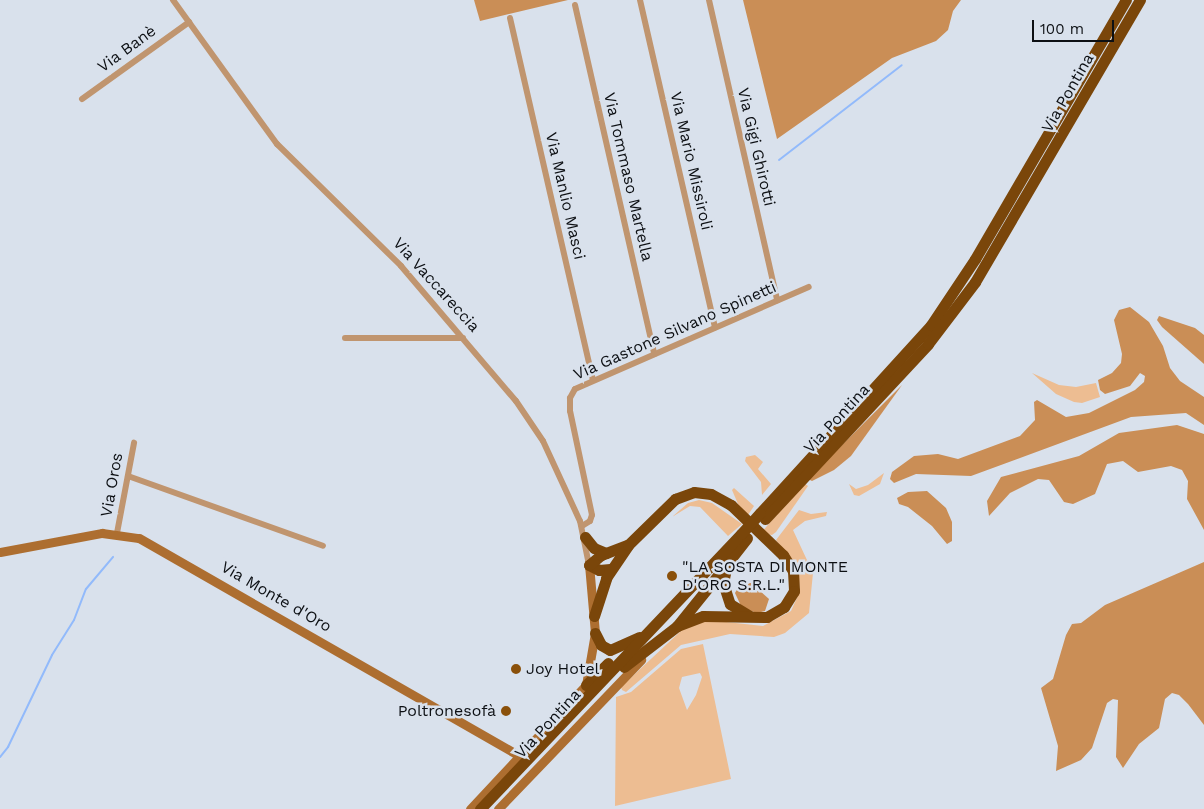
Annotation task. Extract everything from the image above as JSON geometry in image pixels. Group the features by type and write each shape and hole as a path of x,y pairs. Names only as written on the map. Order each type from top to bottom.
{"highway":[{"name":"Via Pontina","path":"763,516 931,325 975,260 1126,0"},
{"name":"Via Pontina","path":"490,809 744,536 928,344 975,282 1140,0"},
{"path":"594,616 610,569 628,544 675,499 694,492 720,498 783,555 794,574 794,591 786,605 772,615 756,618 703,616 677,626"},
{"name":"Via Pontina","path":"480,809 647,633 744,536"},
{"path":"624,667 658,644 677,626 727,564 744,536"},
{"path":"585,538 594,548 606,553"},
{"path":"610,569 599,570 589,565 606,553 628,544"},
{"path":"727,564 723,584 728,601 736,610 756,618"},
{"path":"595,633 602,646 611,650 647,633"},
{"path":"586,685 647,633"}],"street":[{"name":"Via Vaccareccia","path":"174,0 282,150 389,254 463,338 532,423 582,526 585,538 595,633 586,685"},
{"name":"Via Mario Missiroli","path":"640,0 715,328"},
{"name":"Via Gigi Ghirotti","path":"709,0 777,300"},
{"name":"Via Tommaso Martella","path":"575,5 654,354"},
{"name":"Via Manlio Masci","path":"510,18 593,380"},
{"name":"Via Banè","path":"82,99 189,22"},
{"name":"Via Gastone Silvano Spinetti","path":"582,526 590,521 592,515 569,402 575,389 809,287"},
{"path":"346,338 463,338"},
{"name":"Via Oros","path":"117,533 134,443"},
{"path":"128,476 323,546"},
{"name":"Via Monte d'Oro","path":"0,552 82,536 117,533 156,545 520,756"},
{"name":"Via Pontina","path":"498,809 658,644"},
{"name":"Via Pontina","path":"470,809 586,685"}],"shaded area":[{"path":"474,0 568,0 480,21"},
{"path":"743,0 961,0 953,11 948,30 936,41 892,58 777,139"},
{"path":"1130,307 1149,322 1163,346 1170,368 1180,381 1204,397 1204,425 1186,413 1131,417 971,476 916,474 894,483 890,479 892,472 914,456 938,454 958,459 1020,436 1035,420 1034,402 1037,400 1066,417 1089,413 1135,390 1144,382 1145,376 1140,373 1130,386 1105,394 1100,390 1098,380 1112,373 1121,363 1122,354 1114,320 1119,310"},
{"path":"1159,316 1195,328 1204,335 1204,364 1162,327 1157,320"},
{"path":"1032,373 1059,385 1076,387 1096,383 1100,397 1082,403 1074,402 1056,394"},
{"path":"902,385 851,456 834,470 812,481 808,479"},
{"path":"1177,425 1204,434 1204,530 1187,499 1188,481 1182,470 1171,466 1138,472 1123,461 1107,464 1095,494 1073,504 1064,502 1049,480 1038,479 1010,493 989,516 987,501 1001,477 1079,456 1119,433"},
{"path":"755,455 763,462 758,469 771,484 762,495 761,482 745,461 746,457"},
{"path":"884,473 880,484 859,496 854,495 849,484 856,489 868,485"},
{"path":"804,483 808,486 776,532 772,535 761,533"},
{"path":"734,488 754,506 748,515 741,511 732,490"},
{"path":"927,491 946,508 952,522 952,541 947,544 932,526 908,507 899,504 897,498 908,492"},
{"path":"699,500 712,503 742,524 728,536 700,507 690,506 672,517 688,503"},
{"path":"799,510 811,514 827,512 826,516 805,521 793,530 813,573 809,613 785,633 774,637 730,634 681,645 626,692 622,690 621,687 683,629 708,620 763,626 791,611 800,591 798,573 776,540"},
{"path":"1204,562 1204,725 1179,695 1172,693 1165,699 1159,728 1139,744 1123,768 1116,757 1118,700 1113,699 1107,703 1092,748 1081,760 1056,771 1058,746 1041,688 1053,679 1066,635 1072,624 1081,623 1105,605"},
{"path":"751,583 769,599 765,611 757,613 742,608 735,593 740,584"},
{"path":"703,644 731,779 615,806 616,697 631,692 681,649","holes":["700,673 702,677 696,695 687,710 679,688 682,677"]}],"waterway":[{"path":"779,160 902,65"},
{"path":"0,757 8,747 52,655 74,620 86,589 113,557"}],"place":[{"name":"\"LA SOSTA DI MONTE D'ORO S.R.L.\"","path":"672,576"},
{"name":"Joy Hotel","path":"516,669"},
{"name":"Poltronesofà","path":"506,711"}]}
